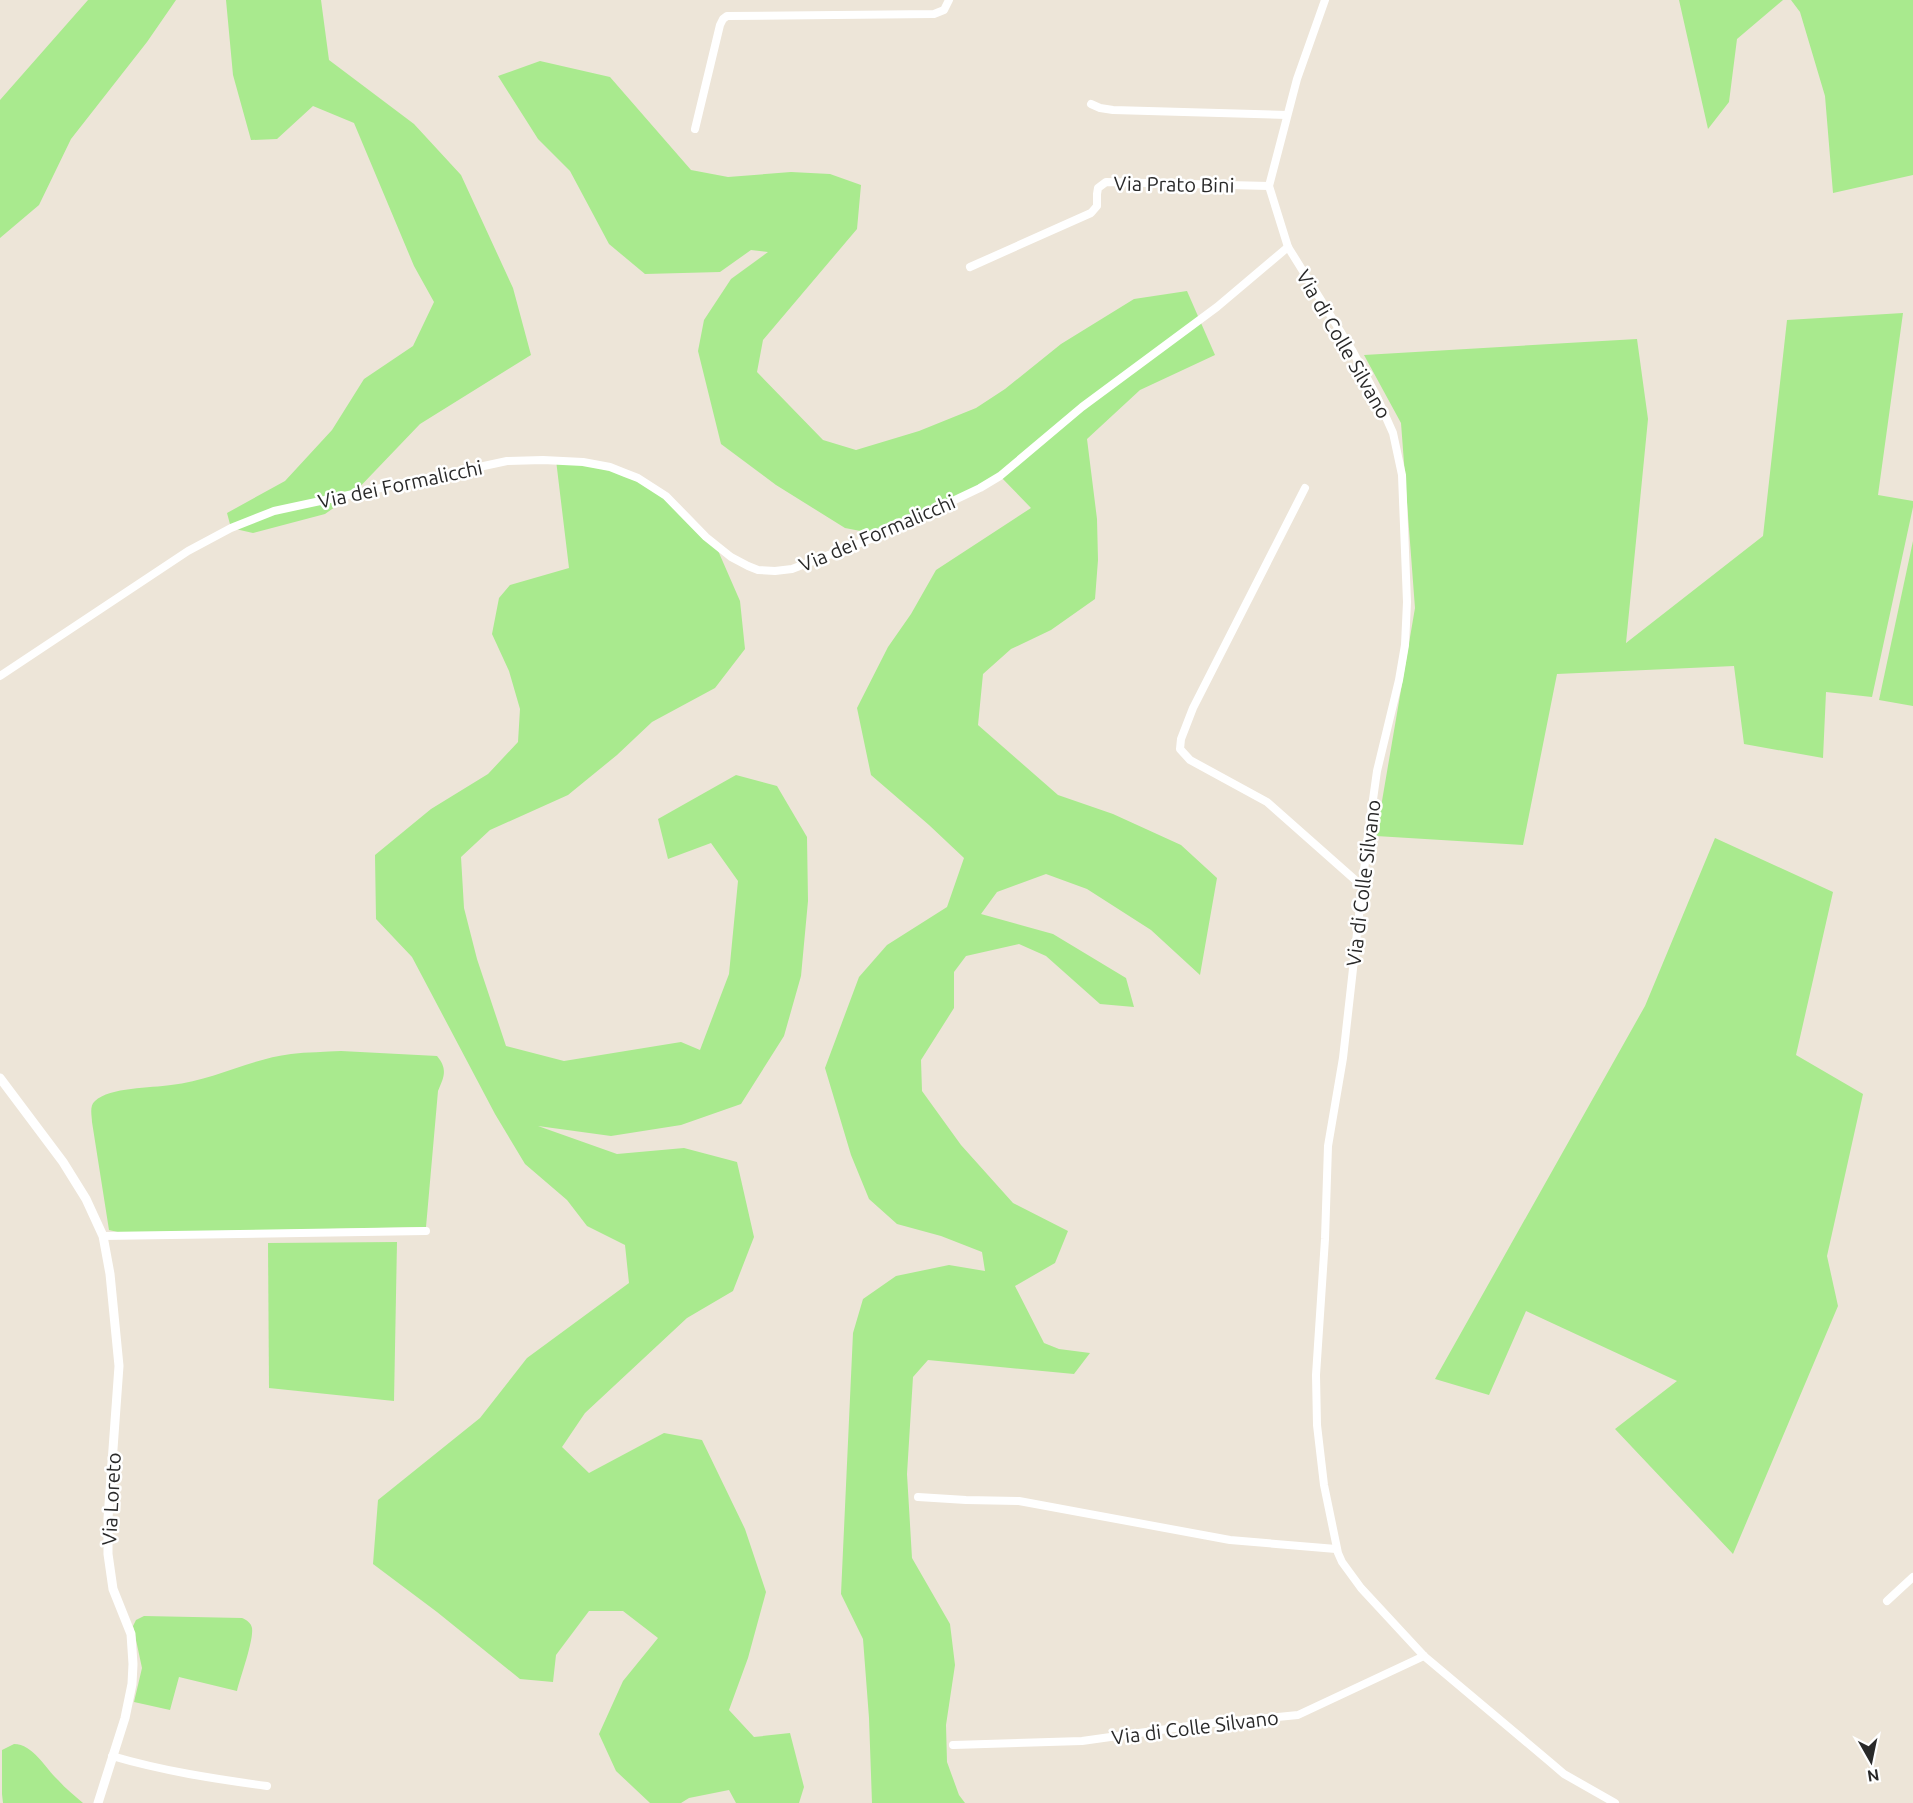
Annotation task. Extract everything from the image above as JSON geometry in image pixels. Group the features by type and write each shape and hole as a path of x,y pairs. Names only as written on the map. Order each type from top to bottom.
{"street":[{"path":"695,129 720,25 727,16 934,14 944,10 948,0"},
{"path":"1288,247 1269,186 1297,79 1325,0"},
{"path":"1091,104 1113,110 1287,115"},
{"name":"Via Prato Bini","path":"970,267 1091,213 1097,206 1097,189 1106,182 1269,186"},
{"name":"Via dei Formalicchi","path":"0,676 188,550 257,517 293,507 507,461 583,462 625,473 638,478 666,496 716,546 748,566 770,571 797,567 881,535 1000,476 1082,407 1217,307 1288,247"},
{"name":"Via di Colle Silvano","path":"1288,247 1352,350 1393,433 1402,475 1407,579 1405,645 1398,688 1377,771 1343,1058 1328,1146 1325,1239 1316,1368 1320,1457 1336,1549 1342,1562 1361,1588 1424,1656 1564,1774 1615,1803"},
{"path":"1305,488 1192,708 1181,739 1180,749 1190,760 1267,802 1362,886"},
{"name":"Via Loreto","path":"0,1078 63,1162 90,1207 104,1236 111,1285 119,1366 108,1518 108,1554 113,1589 131,1634 134,1664 125,1718 98,1803"},
{"path":"104,1236 426,1231"},
{"path":"918,1497 1019,1501 1230,1540 1336,1549"},
{"path":"1887,1601 1913,1577"},
{"name":"Via di Colle Silvano","path":"953,1745 1082,1741 1203,1724 1298,1715 1424,1656"},
{"path":"112,1756 174,1772 267,1786"}],"green space":[{"path":"88,0 176,0 147,42 71,139 39,205 0,238 0,100"},
{"path":"226,0 321,0 329,60 414,124 461,175 513,288 531,355 420,424 352,495 325,514 253,533 231,528 227,513 285,481 332,430 364,379 413,346 434,302 414,266 354,123 313,106 277,139 251,140 233,75"},
{"path":"1679,0 1783,0 1737,39 1729,102 1708,129"},
{"path":"1791,0 1913,0 1913,175 1833,193 1825,96 1800,12"},
{"path":"540,61 610,77 691,170 728,177 791,172 830,174 861,185 857,229 763,340 757,372 823,440 856,450 919,431 976,408 1005,389 1061,344 1134,299 1187,291 1215,355 1140,390 1087,439 1097,519 1098,560 1095,599 1051,630 1011,649 983,674 978,725 1058,795 1113,814 1181,845 1217,878 1200,975 1151,930 1087,889 1046,874 997,892 981,914 1053,934 1126,978 1134,1007 1100,1004 1046,956 1019,944 966,956 954,972 954,1008 921,1060 922,1091 961,1145 1013,1203 1068,1231 1055,1263 1015,1286 1044,1343 1059,1349 1090,1353 1074,1374 928,1360 913,1377 907,1474 912,1558 950,1624 955,1665 946,1725 947,1762 959,1795 965,1803 872,1803 863,1639 841,1594 853,1333 863,1299 896,1276 949,1265 985,1271 982,1252 941,1236 897,1224 869,1199 851,1155 825,1068 859,977 887,945 947,907 964,858 871,775 857,708 888,647 911,614 936,570 1031,508 1000,476 881,535 845,528 776,485 721,444 698,351 704,320 731,279 768,252 751,250 720,272 645,274 609,244 570,171 538,139 498,76"},
{"path":"1903,313 1878,495 1913,501 1913,507 1872,697 1826,692 1823,758 1744,744 1734,666 1557,674 1523,845 1376,836 1415,608 1401,423 1364,355 1637,339 1648,419 1626,643 1763,536 1787,320"},
{"path":"556,460 598,465 655,489 716,546 740,601 745,649 715,688 652,722 617,755 568,795 490,830 461,857 464,908 477,959 506,1046 564,1061 681,1042 700,1050 729,974 738,881 711,843 668,859 658,819 736,775 777,786 807,837 808,901 801,976 784,1036 741,1104 681,1125 611,1136 538,1126 617,1154 684,1148 737,1162 754,1237 733,1291 687,1318 585,1413 562,1447 589,1473 664,1433 702,1440 745,1529 766,1592 748,1658 729,1710 754,1737 790,1733 804,1787 799,1803 736,1803 729,1790 689,1798 681,1803 650,1803 616,1771 599,1734 623,1681 658,1638 623,1611 589,1611 556,1655 553,1682 520,1679 373,1564 378,1500 480,1418 527,1358 629,1283 625,1245 587,1226 567,1200 525,1164 495,1114 412,957 376,919 375,855 431,809 488,774 518,742 520,709 509,671 492,634 499,598 510,585 569,568"},
{"path":"1913,541 1913,706 1879,700"},
{"path":"1715,838 1833,892 1796,1055 1863,1094 1827,1256 1838,1306 1733,1554 1615,1429 1677,1381 1526,1311 1489,1395 1435,1379 1645,1006"},
{"path":"341,1051 437,1056 443,1065 444,1073 438,1091 426,1227 122,1233 109,1230 92,1122 91,1108 95,1101 102,1096 120,1091 186,1083 261,1060 297,1053"},
{"path":"397,1242 394,1401 269,1388 268,1243"},
{"path":"144,1616 242,1618 250,1623 252,1634 249,1650 237,1691 179,1677 170,1710 134,1702 142,1668 133,1626 136,1620"},
{"path":"14,1744 33,1752 83,1803 3,1803 2,1750"}]}
